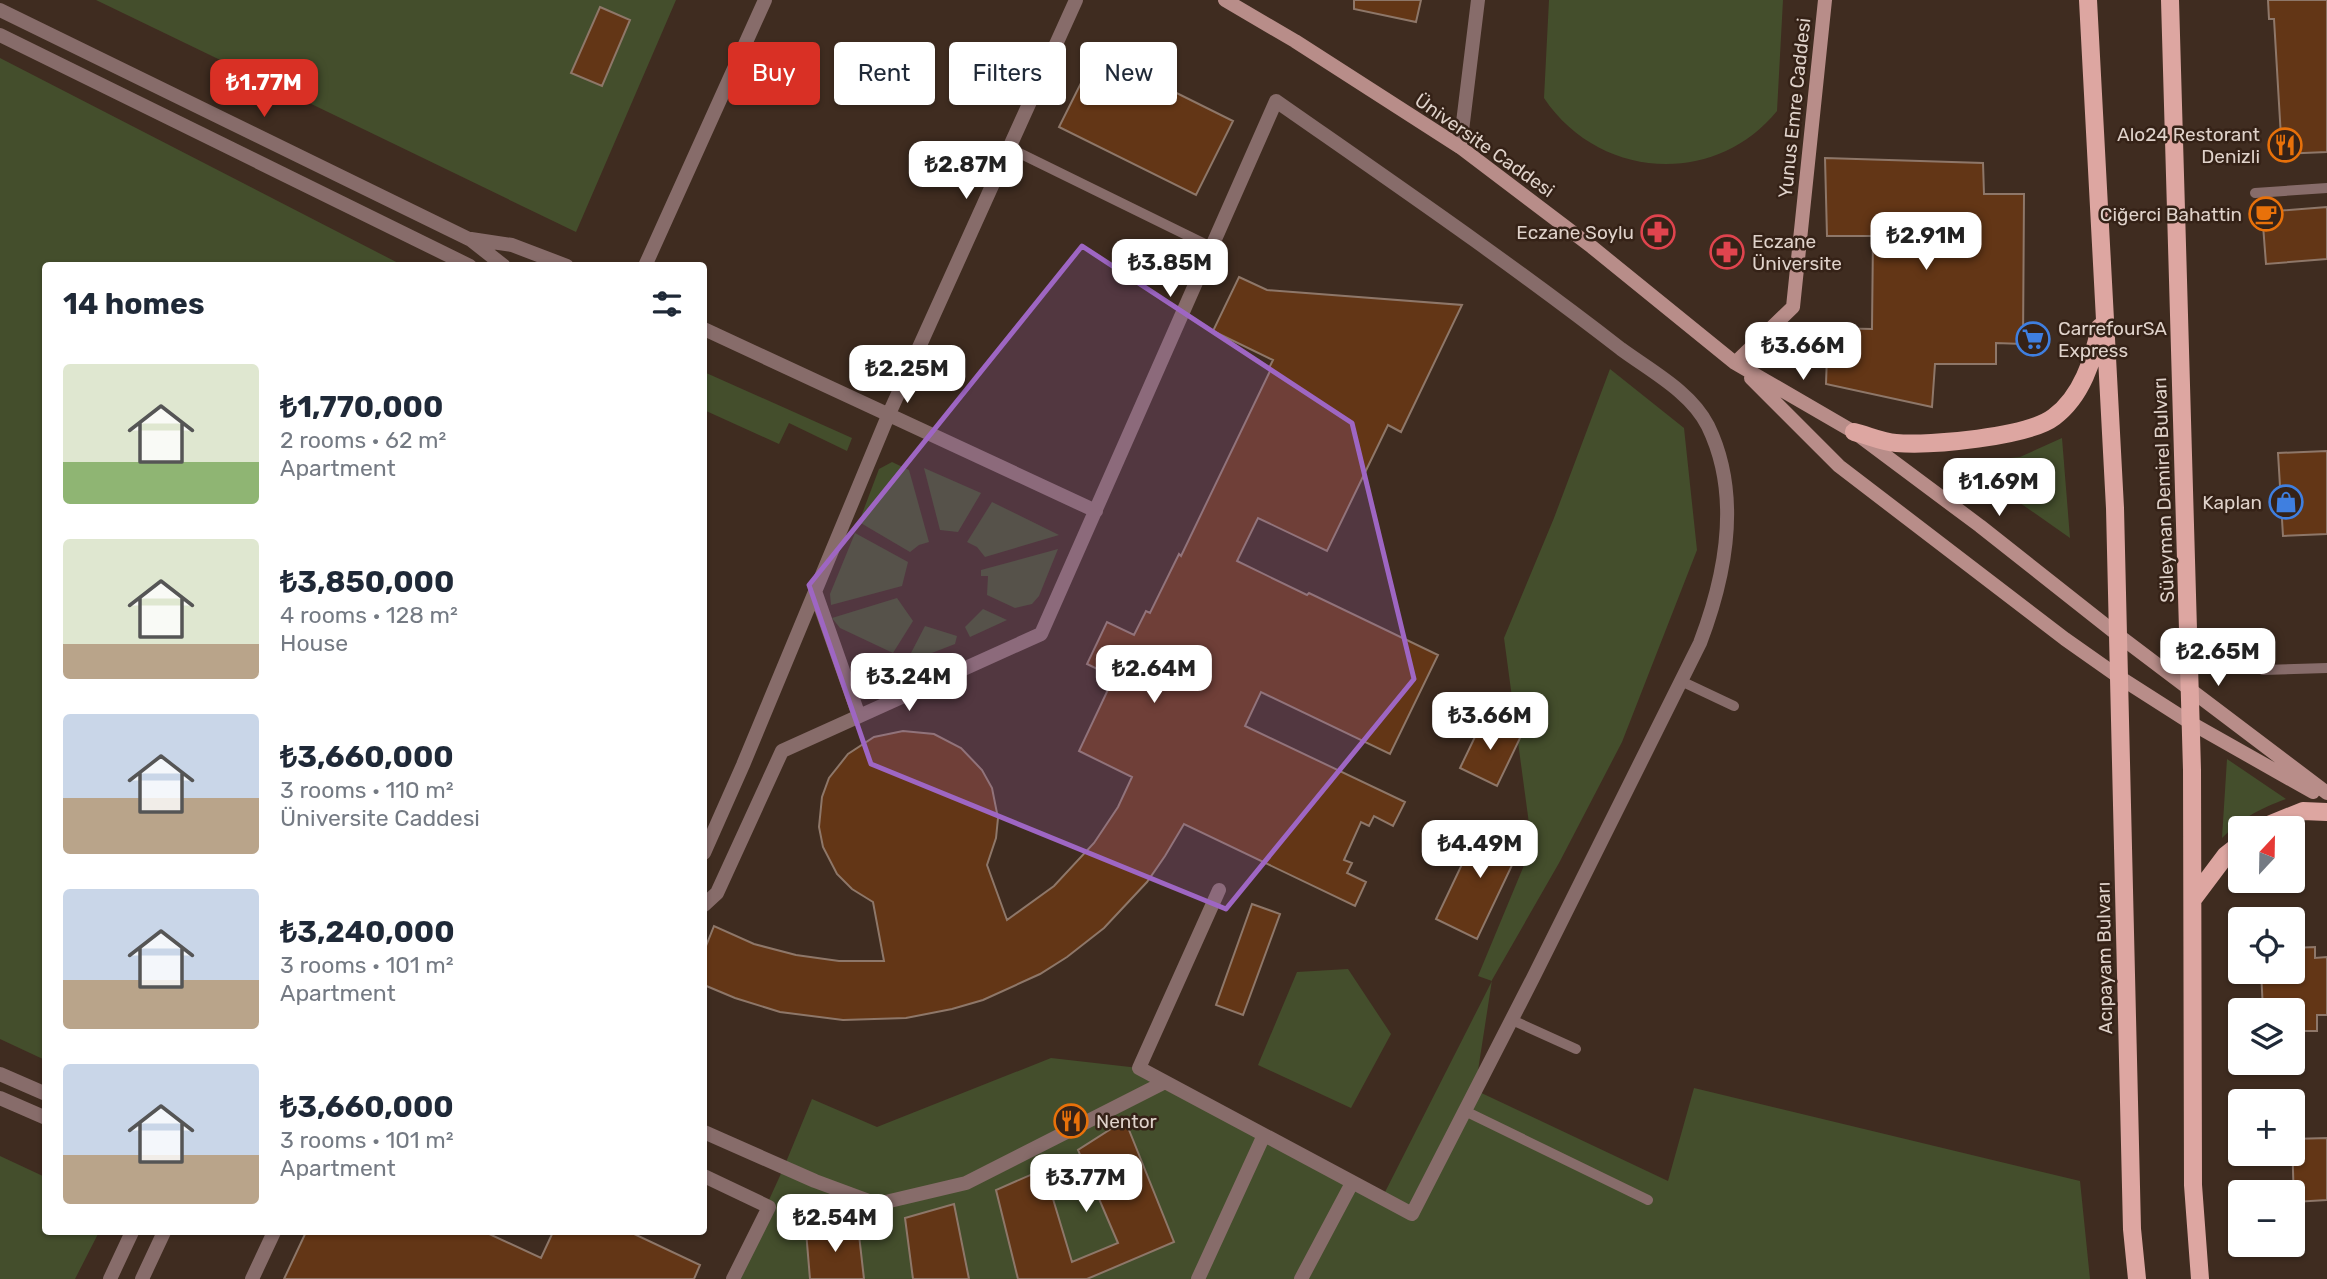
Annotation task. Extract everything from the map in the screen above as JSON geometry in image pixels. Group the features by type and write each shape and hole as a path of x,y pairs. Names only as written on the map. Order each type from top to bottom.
{"main road":[{"name":"Üniversite Caddesi","path":"1225,0 1295,41 1460,147 1592,247 1735,363 1854,432 2327,793"},
{"name":"Yunus Emre Caddesi","path":"1735,363 1793,307 1825,0"},
{"path":"2088,0 2118,635"},
{"name":"Süleyman Demirel Bulvarı","path":"2170,0 2190,688 2193,899"},
{"path":"1854,432 1894,443 1926,442 1992,436 2049,421 2062,410 2083,381 2096,347 2104,307"},
{"path":"1735,363 1839,466 2065,639 2190,723 2327,799"},
{"name":"Acıpayam Bulvarı","path":"2118,635 2132,1229 2137,1279"},
{"path":"2291,816 2303,811 2327,813"},
{"path":"2200,1279 2193,1185 2193,899 2228,853"}],"street":[{"path":"647,262 765,0"},
{"path":"707,846 888,416 1076,0"},
{"path":"1460,147 1478,0"},
{"path":"0,10 471,240 499,262"},
{"path":"0,35 462,262"},
{"path":"707,902 717,893 782,751 1041,634 1276,101 1546,290 1690,400 1708,426 1724,477 1727,500 1726,538 1722,573 1713,609 1700,643 1412,1214 1139,1068 1219,890"},
{"path":"470,239 512,245 557,262"},
{"path":"707,330 1096,511"},
{"path":"815,592 859,716"},
{"path":"0,1074 42,1092"},
{"path":"707,1133 877,1205 966,1183 1165,1082"},
{"path":"0,1098 42,1116"},
{"path":"1198,1279 1264,1135"},
{"path":"707,1177 769,1207 733,1279"},
{"path":"1301,1279 1352,1183"},
{"path":"110,1279 131,1235"},
{"path":"142,1279 163,1235"},
{"path":"252,1279 273,1235"}],"lane":[{"path":"1009,148 1211,247"},
{"path":"2255,193 2327,188"},
{"path":"2263,670 2327,668"},
{"path":"1681,681 1734,706"},
{"path":"1512,1020 1576,1049"},
{"path":"1465,1111 1648,1200"}],"highlighted area":[{"path":"1082,246 1352,423 1414,679 1226,909 871,764 809,585"}],"green space":[{"path":"96,0 676,0 576,232"},
{"path":"1549,0 1783,0 1777,111 1751,136 1722,153 1690,162 1657,164 1625,158 1594,145 1567,125 1544,98"},
{"path":"0,58 396,262 42,262 42,1059 0,1039"},
{"path":"1610,369 1684,428 1697,550 1622,742 1559,863 1492,981 1478,976 1532,846 1504,638 1554,518"},
{"path":"707,373 852,438 847,451 789,423 779,444 707,411"},
{"path":"2062,438 2070,538 1963,463 2020,457"},
{"path":"892,462 909,470 929,542 910,552 859,522 879,469"},
{"path":"924,468 981,493 958,532 940,530"},
{"path":"992,502 1059,535 985,557 977,547 967,542"},
{"path":"855,533 908,562 902,586 831,605 830,594"},
{"path":"1058,549 1039,596 1032,604 1015,608 987,595 988,576 981,576 981,570"},
{"path":"897,598 913,621 893,653 840,628 832,618"},
{"path":"983,609 1007,620 970,637 965,627"},
{"path":"925,626 957,636 955,644 912,659 911,653"},
{"path":"2227,759 2286,799 2250,816 2228,816 2228,833 2222,838"},
{"path":"1348,969 1391,1034 1351,1108 1258,1065 1297,972"},
{"path":"1492,981 1475,1090 1668,1181 1694,1088 2080,1181 2090,1279 733,1279 812,1099 877,1127 1051,1058 1139,1068 1382,1198"},
{"path":"0,1156 42,1176 42,1235 97,1235 75,1279 0,1279"}],"building":[{"path":"1354,0 1421,0 1416,22 1354,9"},
{"path":"2268,0 2327,0 2327,152 2282,154 2274,19 2269,19"},
{"path":"600,7 630,20 602,86 571,73"},
{"path":"1080,85 1080,105 1177,105 1177,93 1233,121 1196,195 1059,127"},
{"path":"1825,158 1983,163 1984,194 2024,194 2023,344 1996,343 1996,364 1935,364 1932,407 1826,384 1828,328 1872,329 1873,236 1827,236"},
{"path":"2327,207 2327,259 2266,264 2262,212"},
{"path":"1239,277 1267,290 1462,305 1401,432 1388,425 1327,551 1258,518 1237,561 1438,655 1390,754 1261,692 1245,726 1405,802 1393,826 1374,816 1369,826 1361,822 1344,860 1352,863 1347,873 1366,882 1355,906 1184,824 1147,882 1104,928 1040,974 983,1000 906,1018 843,1020 780,1012 707,986 707,944 714,926 754,944 796,955 839,961 884,961 873,902 852,889 837,874 823,847 819,827 822,797 829,778 848,754 874,737 903,731 934,734 961,748 982,770 992,788 998,818 996,838 987,865 1007,920 1054,886 1094,843 1118,807 1132,777 1079,751 1114,677 1087,664 1107,622 1134,635 1146,611 1150,613 1179,554 1181,556 1271,369 1269,368 1273,360 1213,331"},
{"path":"2327,451 2327,534 2283,536 2278,453"},
{"path":"1484,718 1521,736 1497,786 1460,768"},
{"path":"1482,822 1523,842 1477,939 1436,919"},
{"path":"1252,904 1280,914 1243,1015 1216,1005"},
{"path":"2305,947 2315,947 2315,958 2327,957 2327,1015 2317,1015 2317,1031 2305,1031 2305,998 2262,998 2262,984 2305,984"},
{"path":"1125,1120 1174,1242 1087,1279 1018,1279 996,1190 1044,1169 1072,1262 1118,1243 1078,1150"},
{"path":"2327,1138 2327,1200 2305,1201 2305,1180 2293,1180 2293,1166 2305,1166 2305,1139"},
{"path":"954,1204 969,1279 913,1279 905,1218"},
{"path":"858,1226 864,1279 810,1279 806,1231"},
{"path":"305,1235 491,1235 541,1258 552,1235 636,1235 700,1265 694,1279 284,1279"}],"place":[{"name":"Alo24 Restorant Denizli","path":"2285,145"},
{"name":"Ciğerci Bahattin","path":"2266,214"},
{"name":"Eczane Soylu","path":"1658,232"},
{"name":"Eczane Üniversite","path":"1727,252"},
{"name":"CarrefourSA Express","path":"2033,339"},
{"name":"Kaplan","path":"2286,502"},
{"name":"Nentor","path":"1071,1121"}]}
